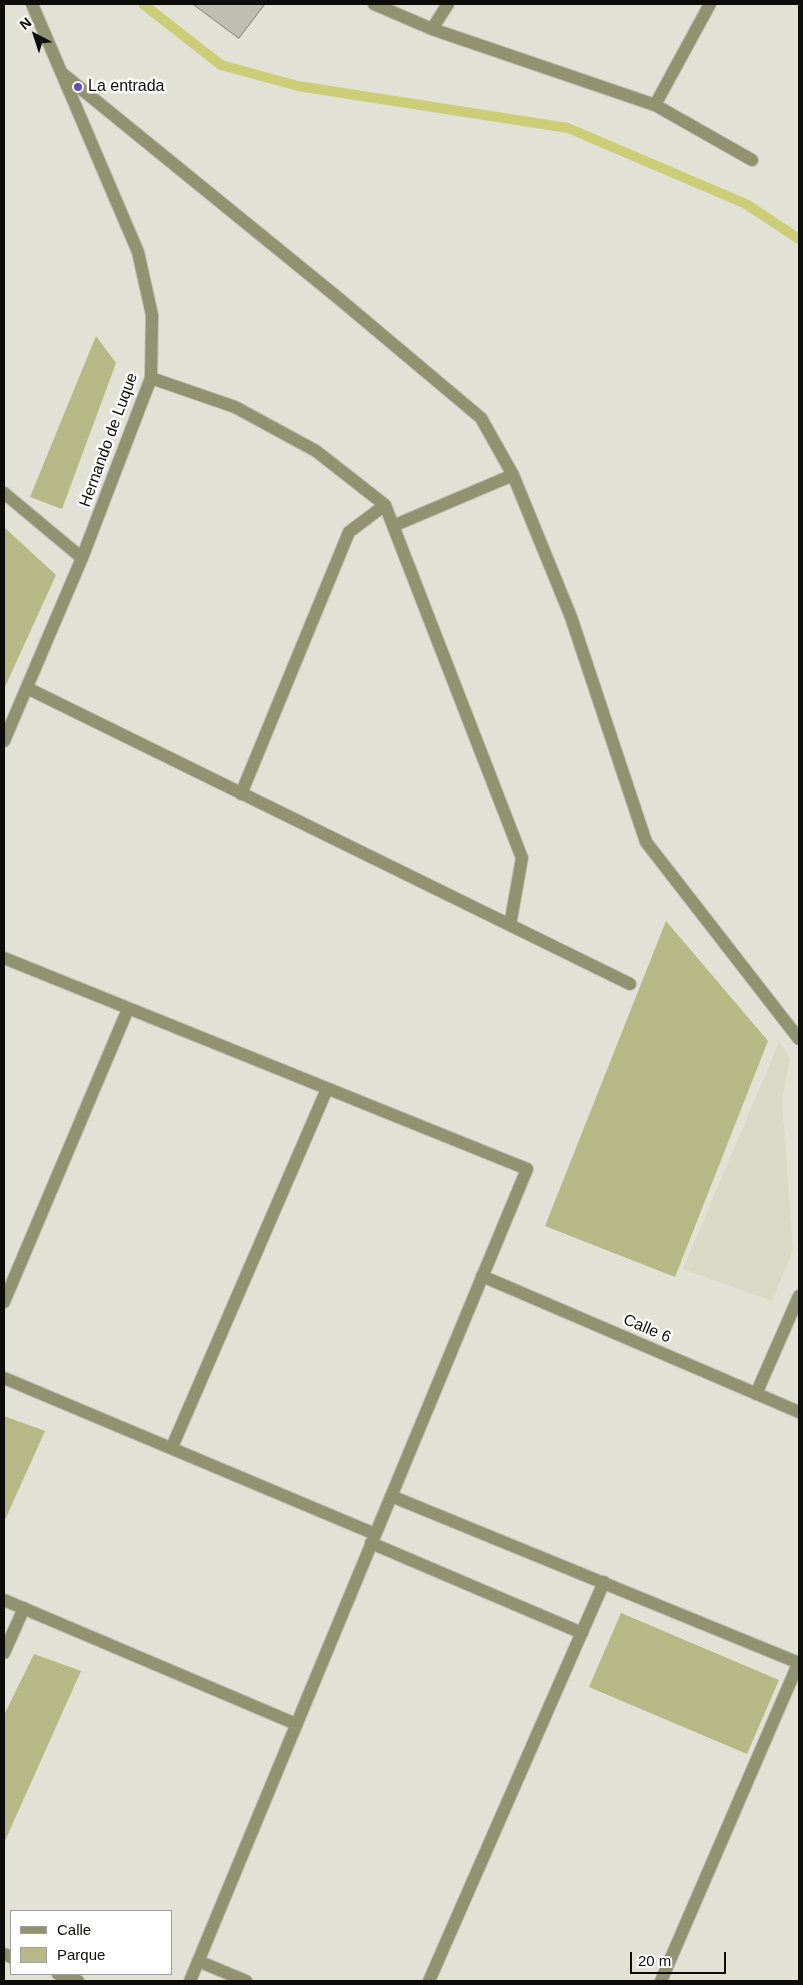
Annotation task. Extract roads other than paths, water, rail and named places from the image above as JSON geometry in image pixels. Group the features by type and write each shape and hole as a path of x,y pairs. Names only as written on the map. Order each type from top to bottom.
{"street":[{"name":"Hernando de Luque","path":"4,741 82,558 151,378 152,315 138,252 32,4"},
{"path":"374,4 432,30 655,105 752,160"},
{"path":"432,30 448,4"},
{"path":"655,105 710,4"},
{"path":"63,74 337,297 481,418 514,475 571,617 646,842 799,1040"},
{"path":"151,378 235,407 308,446 385,505 522,858 510,925"},
{"path":"393,526 514,475"},
{"path":"4,493 82,558"},
{"path":"242,794 349,532 385,505"},
{"path":"27,688 630,984"},
{"path":"4,958 527,1169 190,1981"},
{"path":"4,1302 128,1009"},
{"path":"172,1447 327,1089"},
{"name":"Calle 6","path":"482,1276 799,1412"},
{"path":"756,1394 799,1296"},
{"path":"4,1378 172,1447 582,1633"},
{"path":"391,1496 799,1663 661,1981"},
{"path":"429,1981 604,1582"},
{"path":"4,1600 296,1724"},
{"path":"4,1653 24,1608"},
{"path":"198,1961 246,1981"},
{"path":"61,1975 78,1981"}],"waterway":[{"path":"143,4 221,65 298,86 568,128 746,204 799,239"}],"place":[{"name":"La entrada","path":"78,87"}]}
